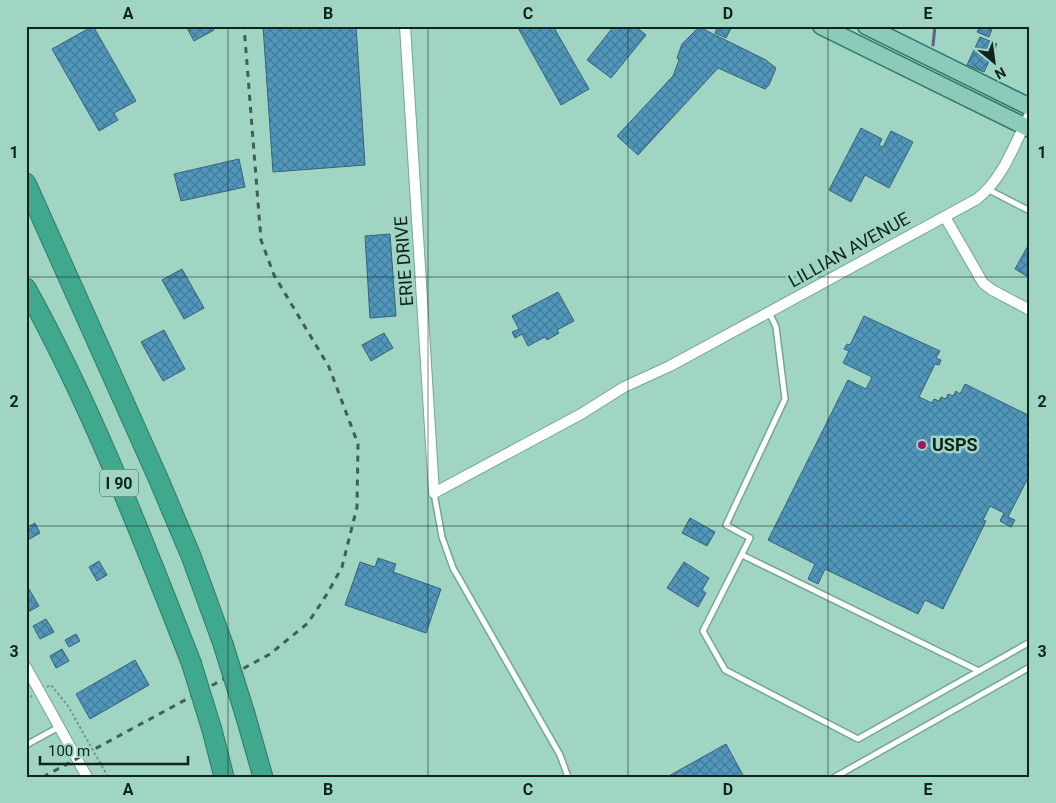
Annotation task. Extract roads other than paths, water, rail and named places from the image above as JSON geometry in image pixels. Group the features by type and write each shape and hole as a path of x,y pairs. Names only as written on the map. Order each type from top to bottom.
{"highway":[{"path":"26,183 95,337"},
{"name":"I 90","path":"26,207 95,337 192,556 223,644 263,777"},
{"name":"I 90","path":"26,289 38,309 123,494 191,662 224,777"}],"main road":[{"path":"822,26 1028,123"},
{"path":"866,26 884,30 1030,107"}],"street":[{"name":"ERIE DRIVE","path":"406,26 434,493"},
{"path":"870,50 884,30"},
{"path":"989,190 998,179 1028,123"},
{"name":"LILLIAN AVENUE","path":"434,493 581,414 624,387 670,366 945,217 989,190"},
{"path":"945,217 983,283 992,290 1030,310"},
{"path":"26,667 87,777"}],"lane":[{"path":"989,190 1030,211"},
{"path":"769,312 776,328 785,399 726,524 750,538 704,631 725,670 858,739 1030,642"},
{"path":"434,493 442,536 453,568 560,755 568,777"},
{"path":"742,555 978,671"},
{"path":"835,777 1030,667"},
{"path":"26,745 59,727"}],"waterway":[{"path":"933,45 935,26"}],"railway":[{"path":"43,777 270,654 308,623 342,567 357,507 358,444 329,367 274,275 261,240 244,26"}],"place":[{"name":"USPS","path":"922,445"}]}
